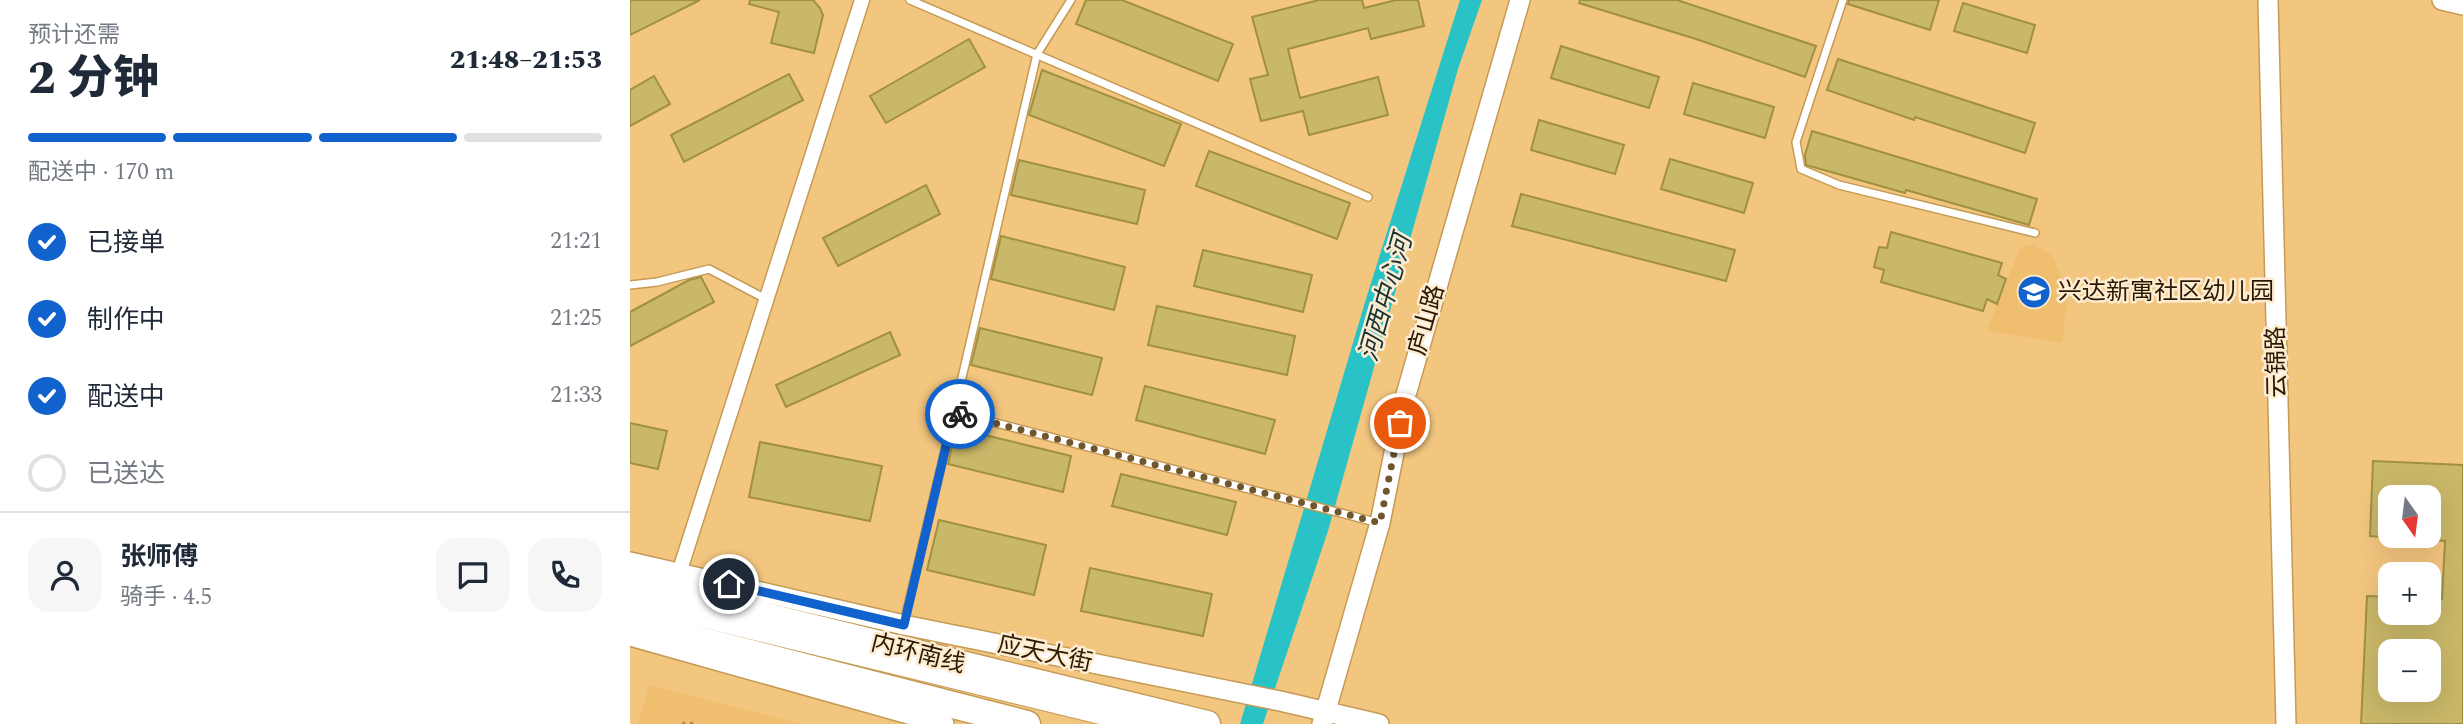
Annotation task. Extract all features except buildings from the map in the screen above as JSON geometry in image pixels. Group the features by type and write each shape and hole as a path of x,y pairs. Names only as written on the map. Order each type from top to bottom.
{"highway":[{"name":"内环南线","path":"630,583 1194,721 1227,724"},
{"name":"内环南线","path":"630,622 1027,724"}],"main road":[{"name":"应天大街","path":"630,598 1148,724"},
{"path":"630,610 1098,724"}],"street":[{"path":"678,573 862,0"},
{"name":"庐山路","path":"1324,718 1405,398 1520,0"},
{"name":"云锦路","path":"2268,0 2286,724"},
{"path":"2442,0 2463,5"},
{"name":"应天大街","path":"630,562 1324,718 1379,724"},
{"path":"630,636 944,724"}],"lane":[{"path":"910,0 1368,197"},
{"path":"904,625 1037,54 1071,0"},
{"path":"1843,0 1796,142 1801,169 1839,185 2035,233"},
{"path":"630,285 657,282 709,269 766,299"},
{"path":"954,412 1374,522"}],"path":[{"path":"682,724 695,724"}],"shaded area":[{"name":"兴达新寓社区幼儿园","path":"2033,244 2053,256 2062,279 2067,305 2062,343 1987,331 2020,248"},
{"path":"649,685 801,724 638,724"}],"water":[{"name":"河西中心河","path":"1460,0 1482,0 1458,69 1328,531 1263,724 1240,724 1366,299"}],"way so far":[{"path":"960,414 1380,523 1400,423"}],"place":[{"name":"兴达新寓社区幼儿园","path":"2034,292"}],"route":[{"path":"729,584 904,625 954,412 960,414"}]}
